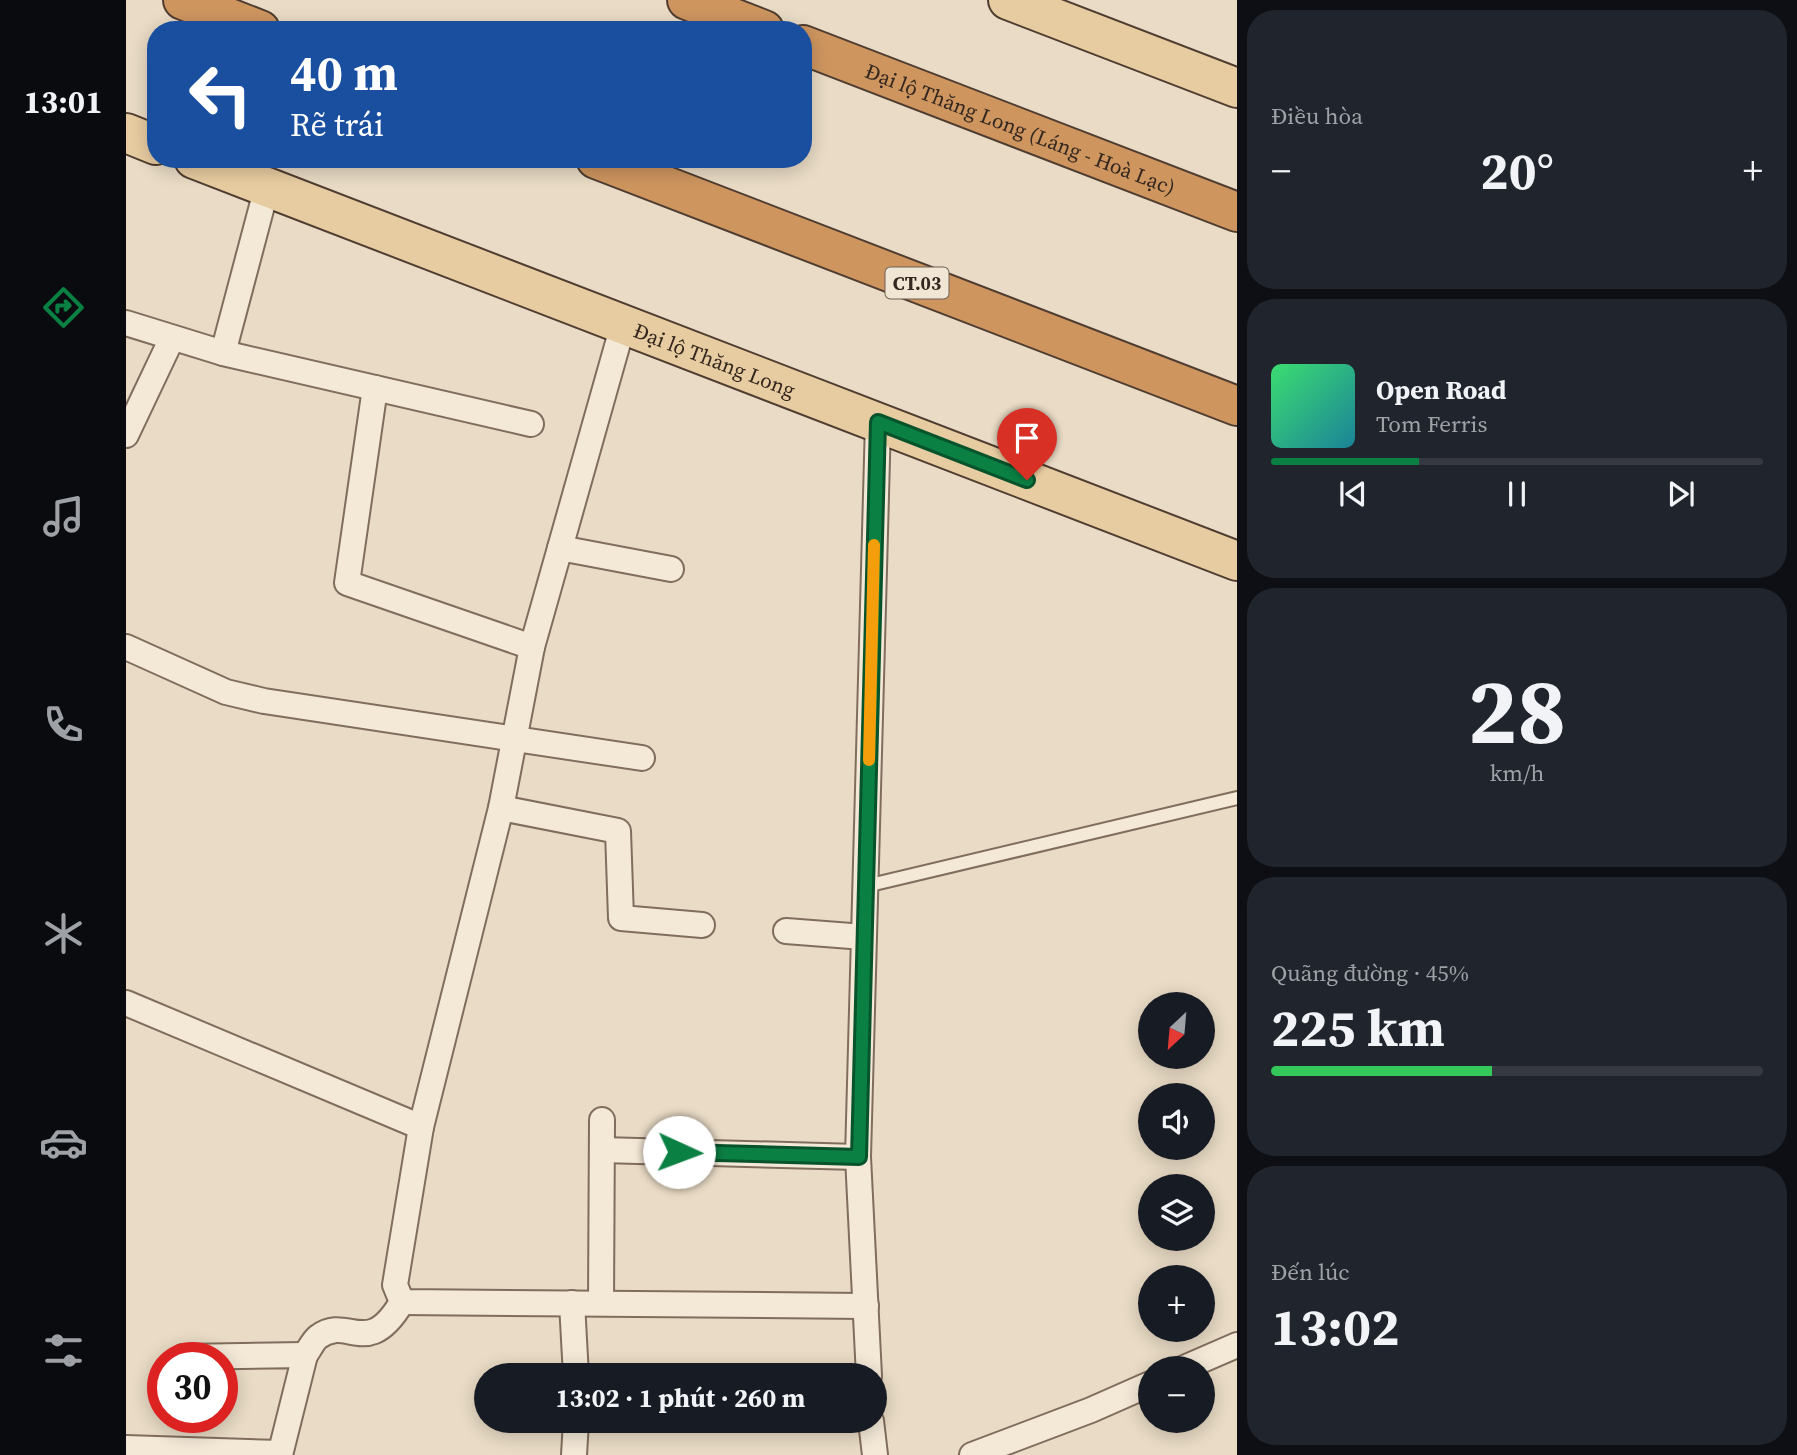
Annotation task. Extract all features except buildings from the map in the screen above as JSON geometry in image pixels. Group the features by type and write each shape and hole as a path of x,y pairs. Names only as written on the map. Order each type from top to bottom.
{"highway":[{"path":"183,0 237,21"},
{"path":"687,0 741,21"},
{"name":"Đại lộ Thăng Long (Láng - Hoà Lạc)","path":"812,48 1237,212"},
{"name":"CT.03","path":"619,168 1237,406"}],"main road":[{"path":"1008,0 1237,88"},
{"path":"126,133 147,141"},
{"name":"Đại lộ Thăng Long","path":"217,168 1237,561"}],"street":[{"path":"223,353 267,187"},
{"path":"126,323 223,353 531,424"},
{"path":"402,1301 395,1285 421,1127 501,808 532,647 623,325"},
{"path":"126,435 172,338"},
{"path":"375,388 347,583 532,647"},
{"path":"868,1363 859,1157 878,422"},
{"path":"560,548 671,569"},
{"path":"126,648 226,692 264,701 642,758"},
{"path":"501,808 618,831 621,918 702,926"},
{"path":"786,931 864,937"},
{"path":"127,1007 421,1127"},
{"path":"601,1303 602,1120"},
{"path":"602,1150 859,1157"},
{"path":"402,1301 866,1306"},
{"path":"126,1448 280,1454 305,1356 317,1338 335,1330 363,1335 377,1331 392,1319 402,1301"},
{"path":"572,1303 575,1363"},
{"path":"1212,1356 1237,1345"},
{"path":"238,1357 305,1356"},
{"path":"972,1455 1138,1389"},
{"path":"574,1455 575,1433"},
{"path":"872,1433 874,1455"}],"lane":[{"path":"866,886 1237,798"}],"slow traffic":[{"path":"869,760 874,545"}],"route":[{"path":"679,1152 859,1157 878,422 1027,480"}]}
